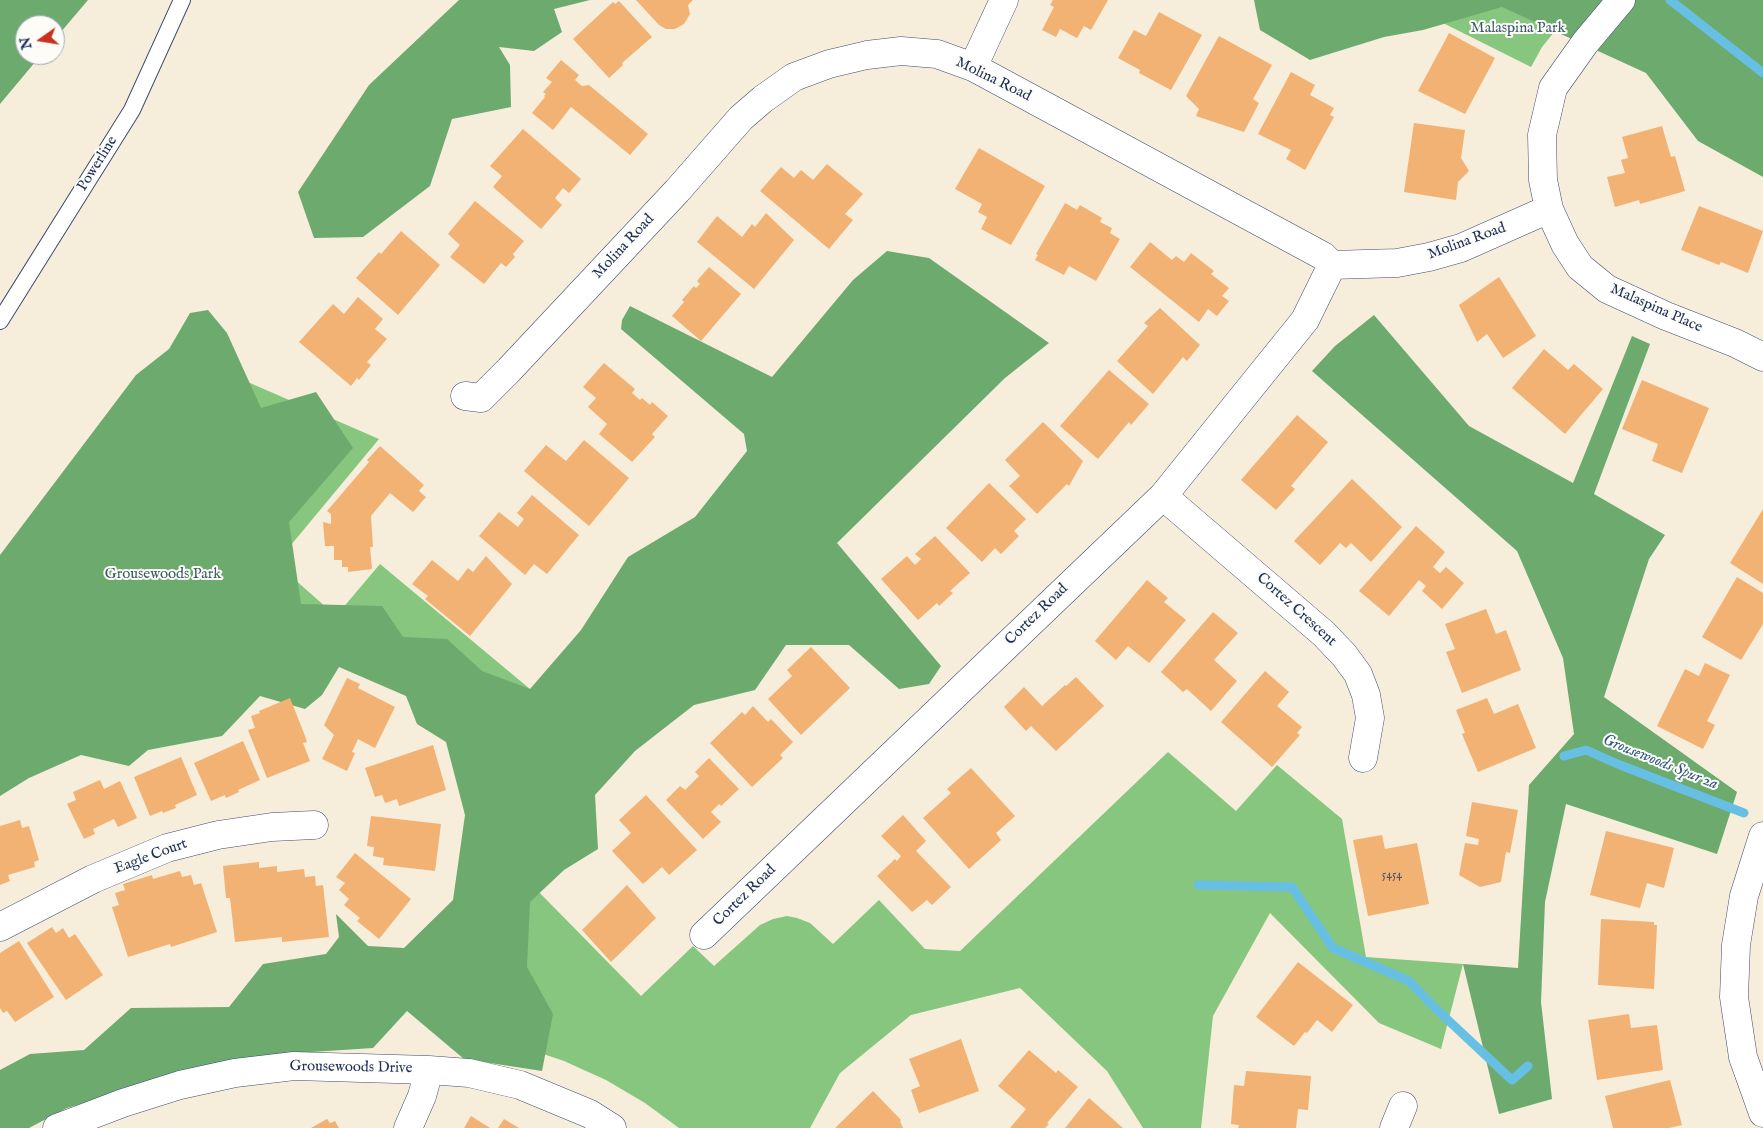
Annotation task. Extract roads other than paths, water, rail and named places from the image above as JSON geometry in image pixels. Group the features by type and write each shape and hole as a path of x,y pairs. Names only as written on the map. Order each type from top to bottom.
{"street":[{"path":"973,67 1004,0"},
{"name":"Malaspina Place","path":"1620,0 1585,43 1553,88 1542,134 1543,180 1549,209 1565,244 1580,267 1607,289 1666,316 1735,343 1763,357"},
{"name":"Molina Road","path":"465,396 480,398 510,370 741,118 763,99 794,78 829,64 868,55 901,51 937,54 973,67 1323,256 1332,265 1397,263 1429,257 1460,248 1549,209"},
{"name":"Cortez Road","path":"704,935 1162,496 1304,320 1332,265"},
{"name":"Cortez Crescent","path":"1162,496 1324,634 1344,654 1358,674 1366,695 1370,718 1363,758"},
{"name":"Eagle Court","path":"0,927 93,879 167,848 218,835 272,826 314,826"},
{"path":"1763,836 1744,896 1736,946 1734,997 1743,1057 1763,1113"},
{"name":"Grousewoods Drive","path":"57,1128 123,1102 180,1085 235,1073 294,1066 469,1073 520,1084 590,1114 612,1128"},
{"path":"408,1128 422,1096 429,1070"}],"lane":[{"name":"Powerline","path":"0,321 132,110 182,0"}],"waterway":[{"path":"1670,0 1763,73"},
{"name":"Grousewoods Spur 2a","path":"1564,756 1586,750 1744,813"},
{"path":"1198,885 1292,887 1333,948 1409,981 1512,1080 1528,1066"}],"park label":[{"name":"Malaspina Park","path":"1518,29"},
{"name":"Grousewoods Park","path":"163,575"}]}
